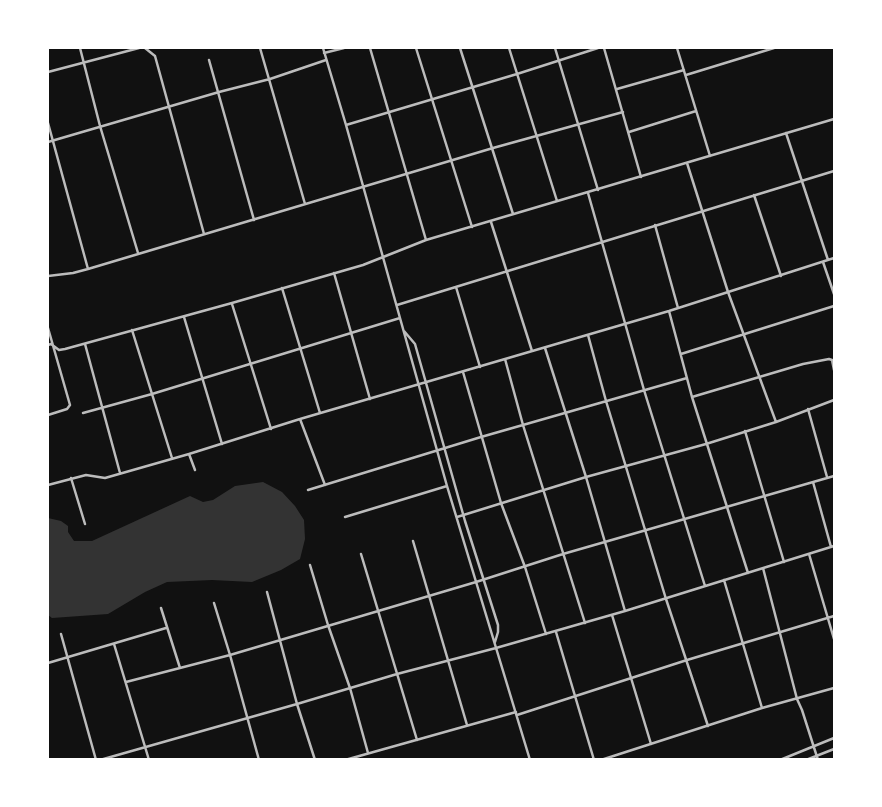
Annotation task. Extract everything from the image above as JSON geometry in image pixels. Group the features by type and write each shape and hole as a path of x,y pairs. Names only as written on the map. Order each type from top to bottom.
{"street":[{"path":"80,48 100,126 138,254"},
{"path":"48,72 84,61 140,48"},
{"path":"145,48 155,56 204,234"},
{"path":"260,48 305,204"},
{"path":"323,48 447,486 530,760"},
{"path":"324,53 344,48"},
{"path":"370,48 426,240"},
{"path":"416,48 472,227"},
{"path":"460,48 514,214"},
{"path":"509,48 557,202"},
{"path":"555,48 598,190"},
{"path":"346,125 598,48"},
{"path":"604,48 641,177"},
{"path":"677,48 710,156"},
{"path":"686,75 764,49 774,48"},
{"path":"209,60 254,220"},
{"path":"48,142 169,106 270,79 326,60"},
{"path":"617,89 684,70"},
{"path":"629,132 696,111"},
{"path":"48,276 88,269 494,148 623,112"},
{"path":"52,344 59,350 184,317 363,265 426,240 834,119"},
{"path":"48,123 88,269"},
{"path":"786,133 828,260"},
{"path":"686,163 728,292 776,422"},
{"path":"396,305 834,170"},
{"path":"588,193 644,390 705,586"},
{"path":"754,195 781,276"},
{"path":"491,221 532,351"},
{"path":"655,225 678,308"},
{"path":"48,485 86,475 105,478 190,454 320,413 669,311 834,258"},
{"path":"823,262 834,294"},
{"path":"334,273 370,399"},
{"path":"456,286 480,367"},
{"path":"282,288 320,413"},
{"path":"232,303 272,429"},
{"path":"680,354 834,306"},
{"path":"669,311 706,444 748,573"},
{"path":"184,317 222,444"},
{"path":"83,413 152,394 400,318"},
{"path":"48,328 70,405 67,409 48,415"},
{"path":"403,329 415,344 444,448 498,626 494,643"},
{"path":"132,330 172,458"},
{"path":"588,335 666,599 708,726"},
{"path":"48,345 52,344"},
{"path":"85,344 120,473"},
{"path":"546,348 625,611"},
{"path":"505,359 523,425 585,623"},
{"path":"692,397 826,359 832,360 834,370"},
{"path":"463,372 501,503 525,567 546,634"},
{"path":"308,490 437,450 687,378"},
{"path":"457,517 586,477 706,444 776,422 834,400"},
{"path":"808,409 827,478"},
{"path":"300,419 325,485"},
{"path":"745,431 784,562"},
{"path":"190,454 195,470"},
{"path":"126,682 230,655 476,582 563,554 834,476"},
{"path":"71,478 85,524"},
{"path":"100,760 449,659 585,623 833,546 813,482"},
{"path":"345,517 447,486"},
{"path":"414,540 467,725"},
{"path":"361,554 417,740"},
{"path":"809,554 834,639"},
{"path":"310,565 350,688 368,753"},
{"path":"763,568 797,699 818,760"},
{"path":"724,580 762,708"},
{"path":"267,592 297,704 315,760"},
{"path":"214,603 260,760"},
{"path":"161,608 180,668"},
{"path":"612,615 651,744"},
{"path":"345,760 575,696 834,616"},
{"path":"48,663 66,656 166,628"},
{"path":"556,631 594,760"},
{"path":"61,634 96,760"},
{"path":"114,643 149,760"},
{"path":"601,760 762,708 834,688"},
{"path":"780,760 834,738"},
{"path":"806,760 834,749"}],"shaded area":[{"path":"263,482 282,492 295,506 304,520 305,539 300,559 281,570 252,582 212,580 167,582 145,592 108,614 52,618 48,615 48,518 61,521 68,526 68,532 74,541 92,541 190,496 203,502 213,500 235,486"}]}
